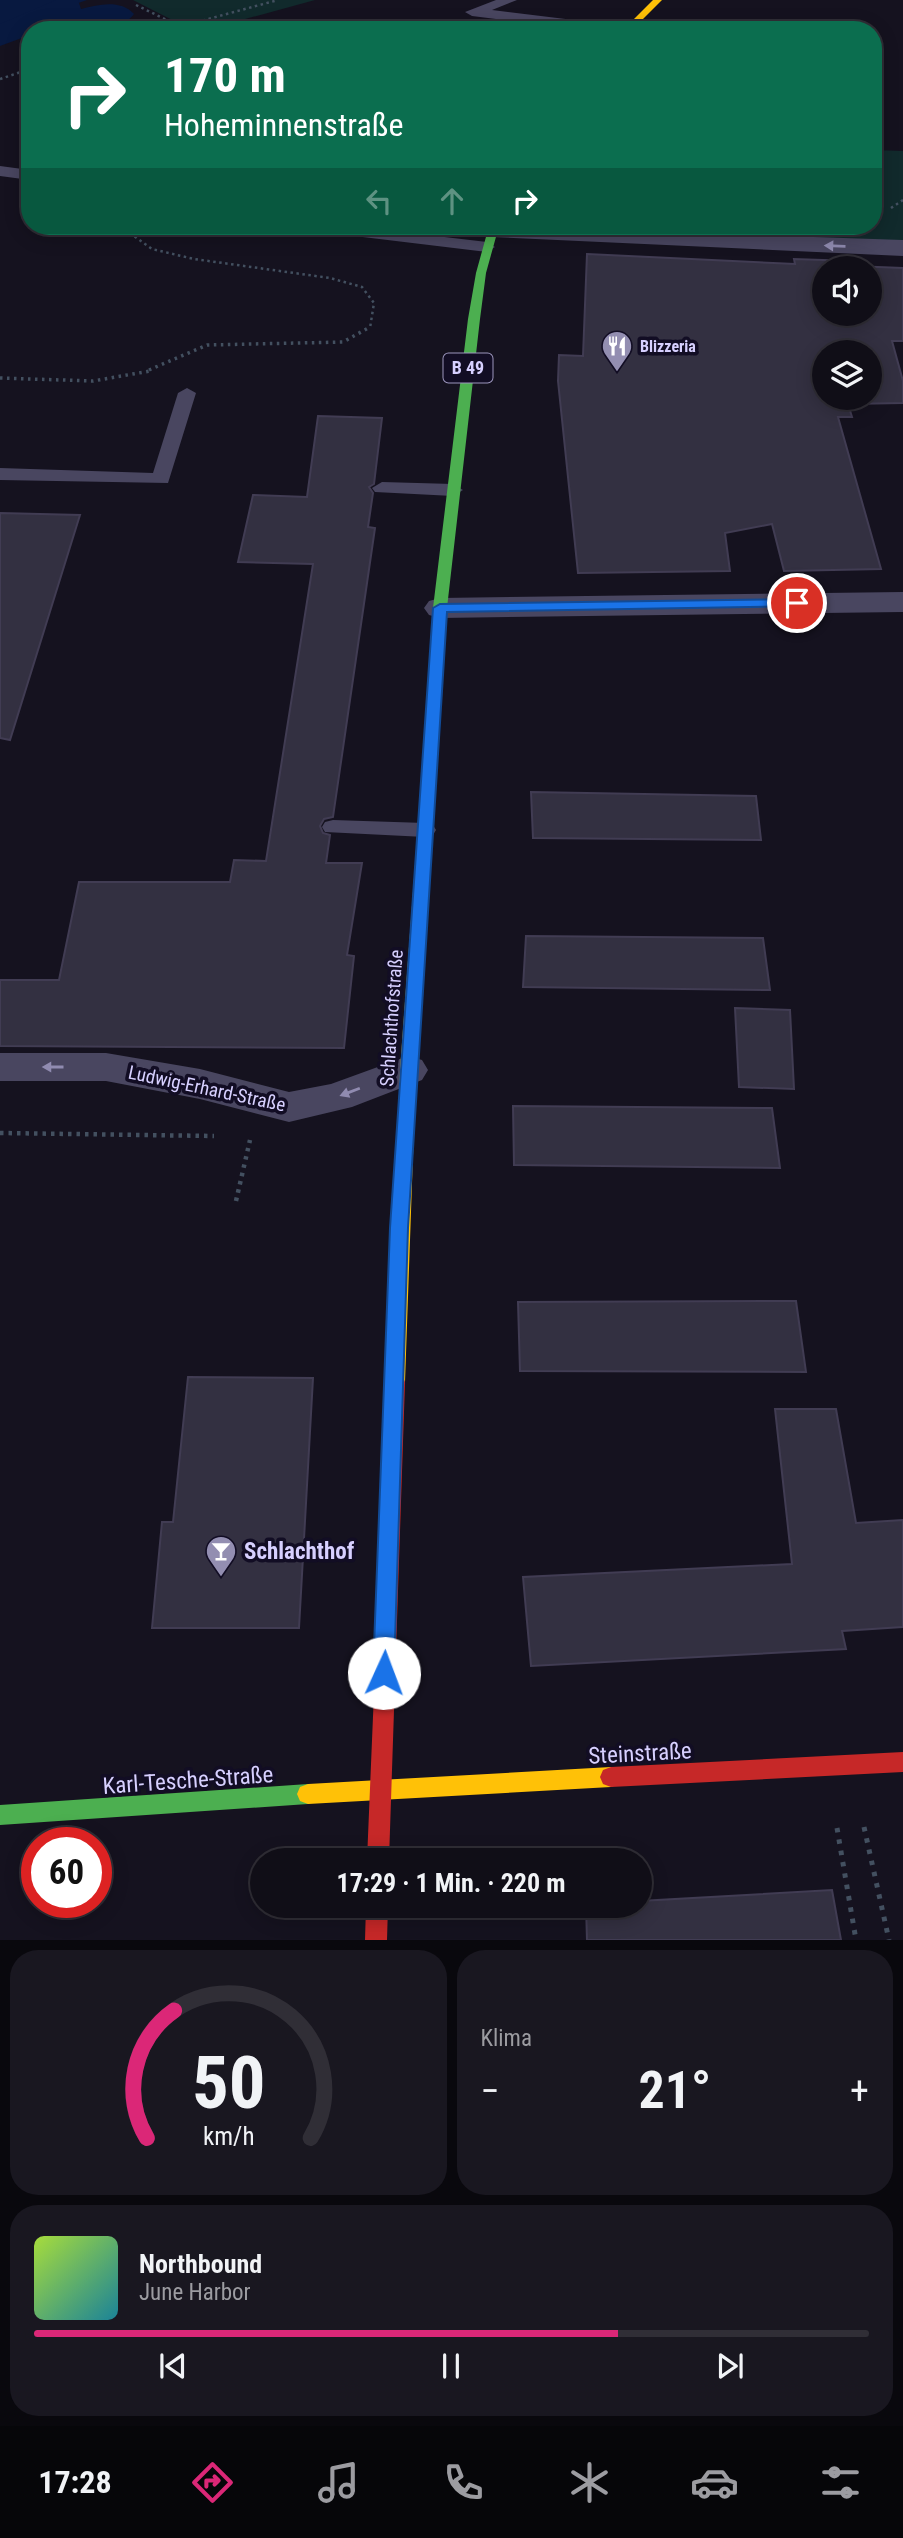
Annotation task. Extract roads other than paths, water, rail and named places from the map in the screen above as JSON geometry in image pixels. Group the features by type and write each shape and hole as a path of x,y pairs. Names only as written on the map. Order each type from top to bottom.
{"main road":[{"path":"635,21 658,0"},
{"name":"Schlachthofstraße","path":"378,1848 408,1070 440,608 474,319 491,235"},
{"name":"Steinstraße","path":"379,1789 903,1762"},
{"name":"Karl-Tesche-Straße","path":"0,1815 379,1789"},
{"path":"376,1940 377,1918"}],"street":[{"path":"570,235 903,248"},
{"path":"440,608 903,602"},
{"name":"Ludwig-Erhard-Straße","path":"0,1067 106,1067 200,1084 289,1107 338,1097 408,1070"}],"lane":[{"path":"510,0 472,12 548,21"},
{"path":"0,171 21,174"},
{"path":"370,235 415,242 482,235"},
{"path":"0,474 161,479 187,393"},
{"path":"382,488 453,490"},
{"path":"332,827 425,830"}],"water":[{"path":"0,0 87,0 21,21 0,30"}],"waterway":[{"path":"35,21 67,7"},
{"path":"77,21 111,11 118,14 96,21"},
{"path":"0,36 21,27"}],"place":[{"name":"Blizzeria","path":"617,373"},
{"name":"Schlachthof","path":"221,1578"}]}
